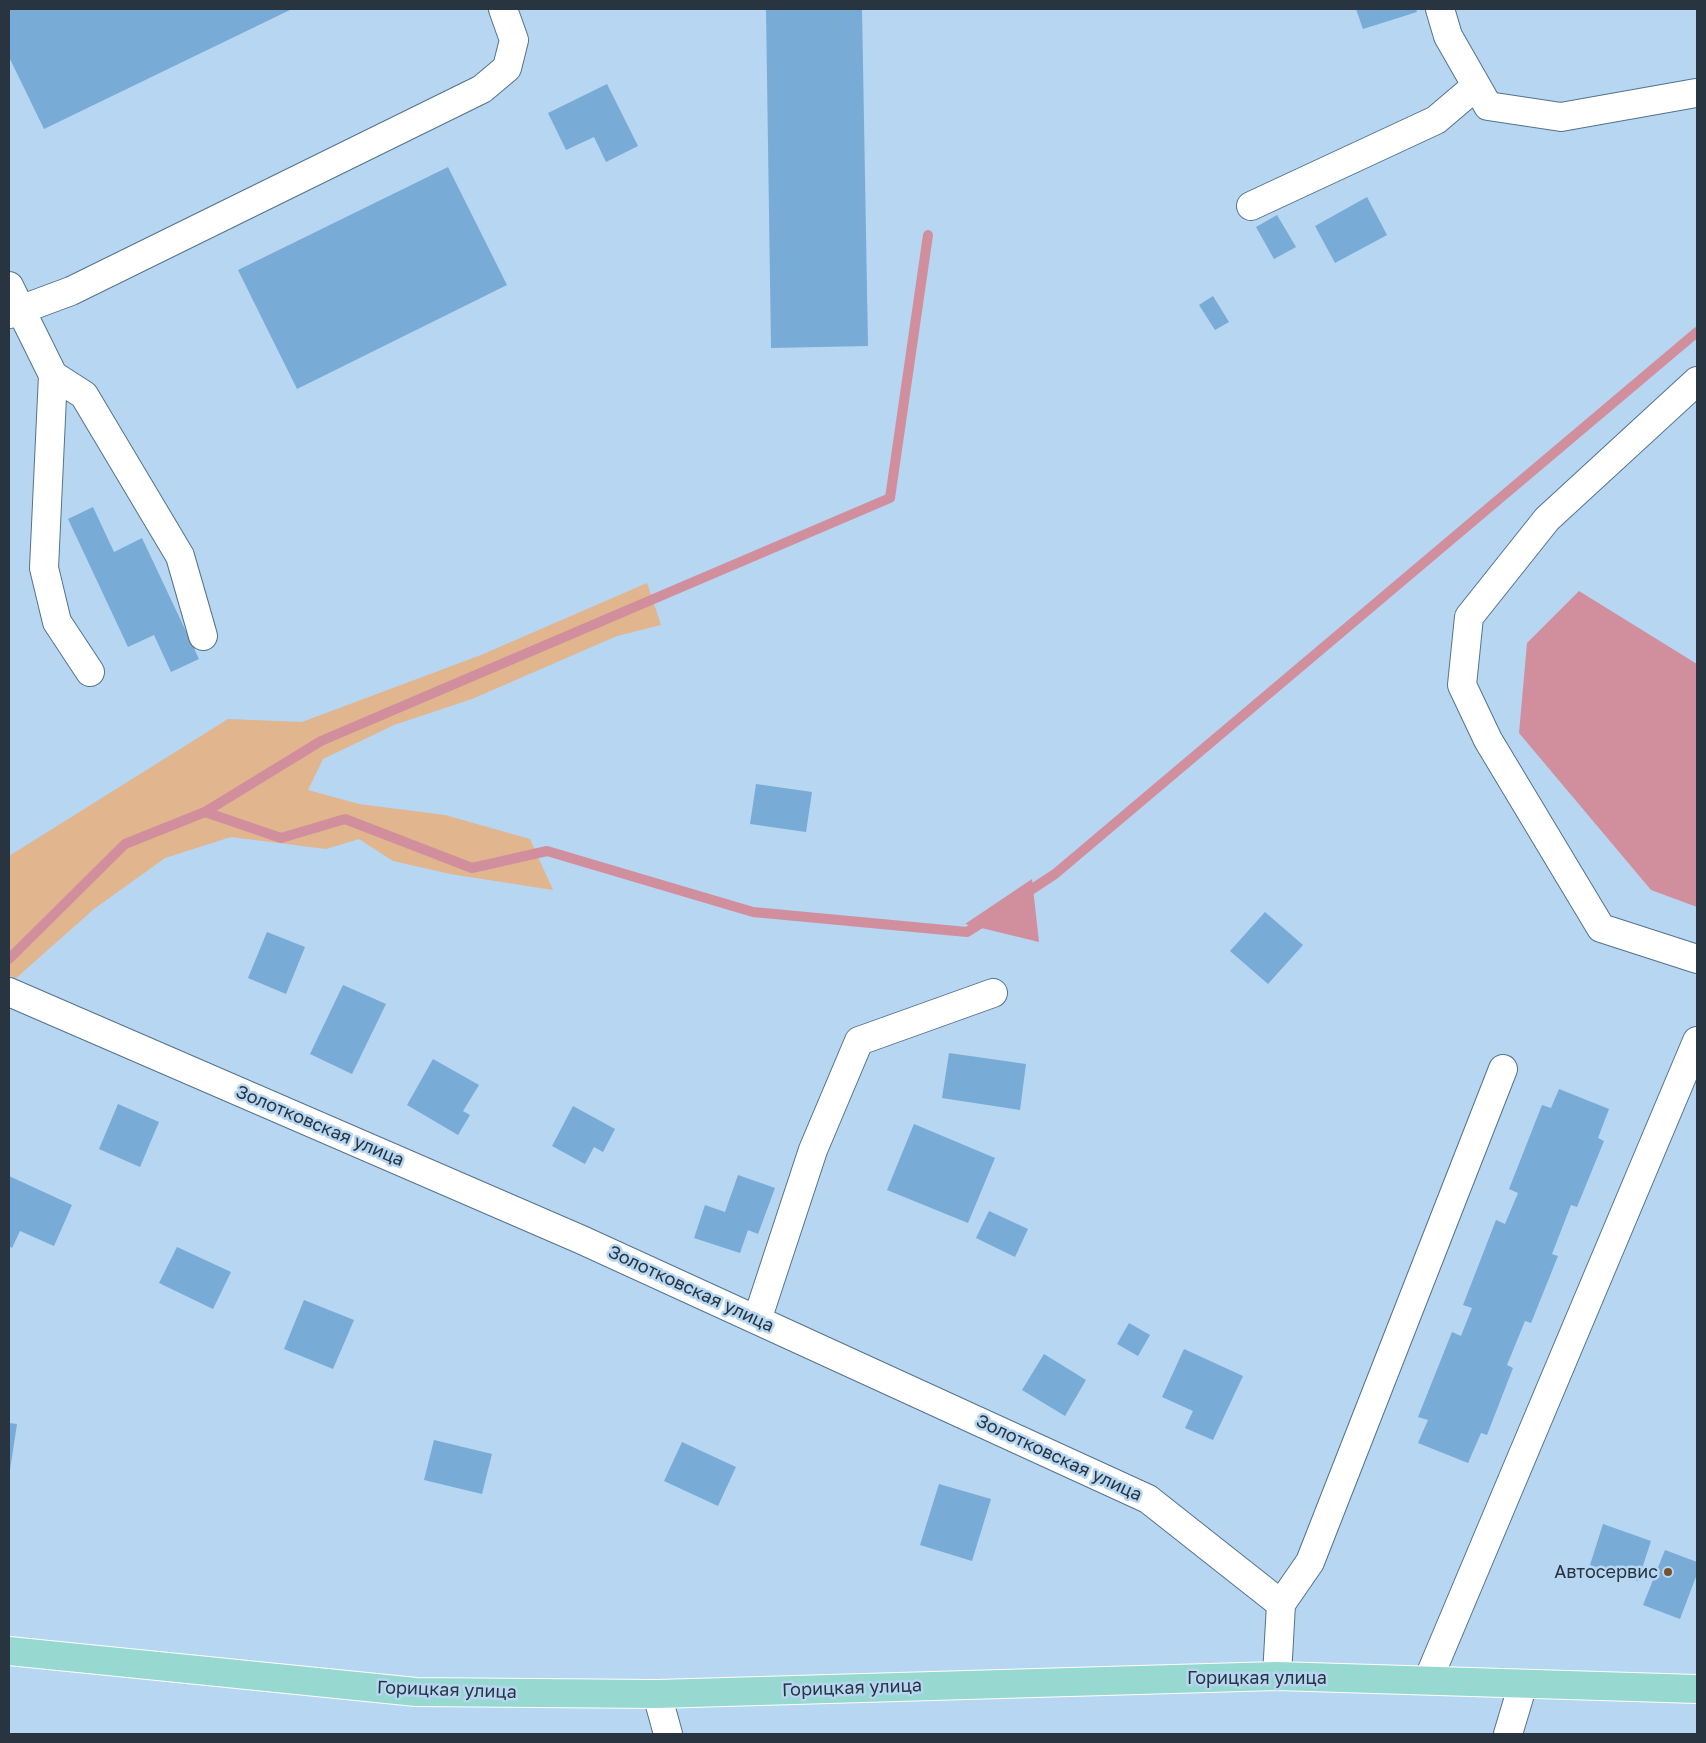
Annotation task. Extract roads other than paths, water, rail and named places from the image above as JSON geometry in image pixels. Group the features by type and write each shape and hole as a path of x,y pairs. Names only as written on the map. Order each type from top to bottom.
{"main road":[{"name":"Горицкая улица","path":"9,1651 416,1692 657,1694 1277,1676 1697,1689"}],"street":[{"path":"203,636 180,556 84,395 54,375 13,303 71,291 482,89 507,68 514,40 503,9"},
{"path":"1440,9 1448,36 1488,106 1560,117 1696,93"},
{"path":"1251,206 1436,120 1476,86"},
{"path":"54,375 44,568 57,622 90,672"},
{"path":"1697,381 1547,519 1469,617 1462,685 1488,740 1601,928 1697,959"},
{"name":"Золотковская улица","path":"9,992 582,1240 1148,1499 1281,1604"},
{"path":"757,1320 813,1150 858,1041 993,992"},
{"path":"1428,1680 1697,1041"},
{"path":"1277,1676 1281,1604 1310,1562 1503,1070"},
{"path":"1508,1734 1523,1684"},
{"path":"657,1694 668,1734"}],"waterway":[{"path":"205,812 321,741 890,498 928,235"},
{"path":"1023,895 1055,874 1697,332"},
{"path":"9,959 125,844 205,812 281,838 345,819 472,868 547,851 753,912 967,932 986,920"}],"place":[{"name":"Автосервис","path":"1668,1572"}]}
